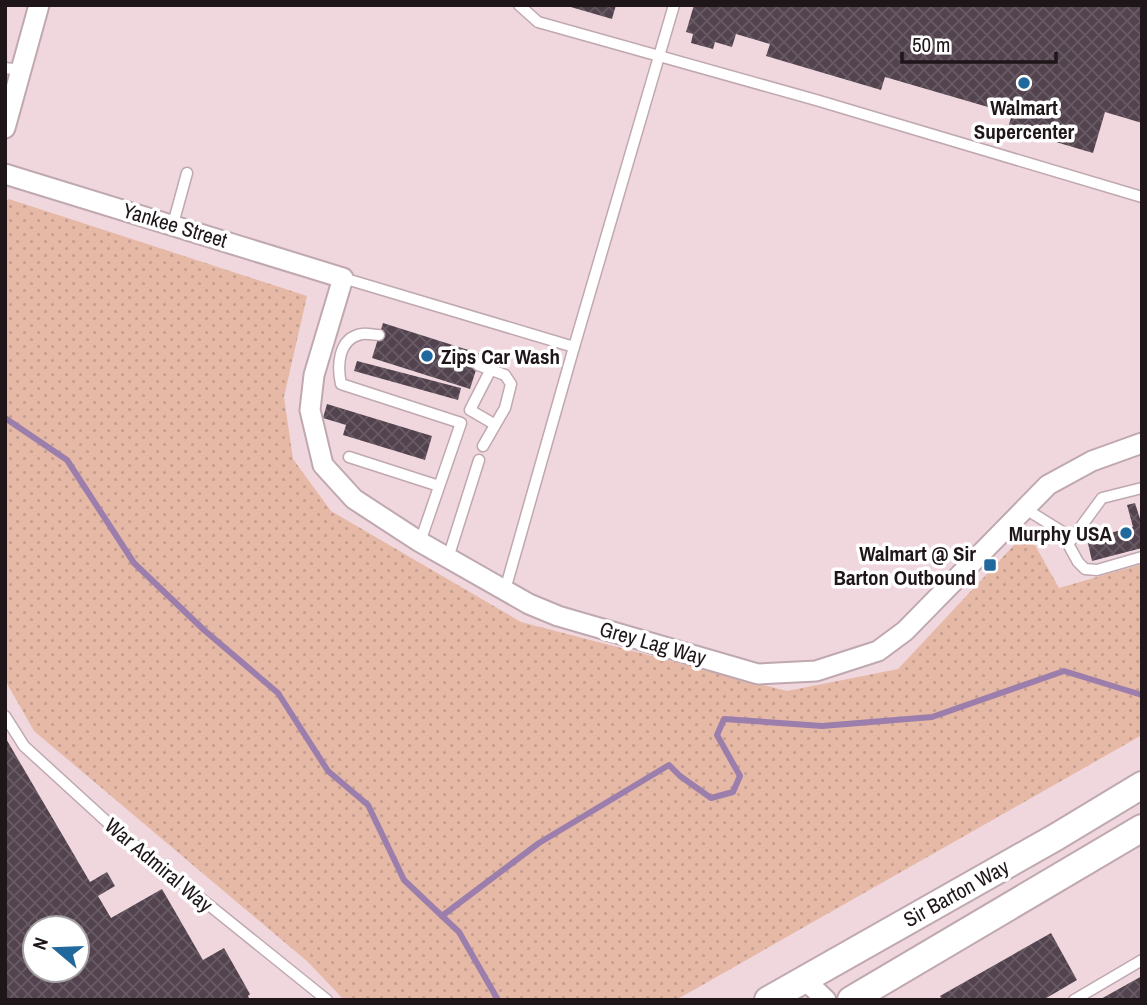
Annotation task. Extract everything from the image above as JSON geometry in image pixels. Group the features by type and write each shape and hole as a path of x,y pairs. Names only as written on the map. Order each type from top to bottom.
{"main road":[{"name":"Sir Barton Way","path":"768,1000 805,990 1142,785"},
{"name":"Sir Barton Way","path":"851,1000 1142,828"}],"street":[{"path":"5,128 13,69 39,5"},
{"name":"Yankee Street","path":"5,174 343,278"},
{"name":"Grey Lag Way","path":"343,278 314,374 310,410 323,465 354,499 420,542 558,617 758,674 816,671 878,651 905,631 1048,485 1092,461 1142,443"},
{"path":"805,990 826,1000"}],"lane":[{"path":"519,5 538,22 816,100 1142,197"},
{"path":"505,590 674,5"},
{"path":"173,224 187,173"},
{"path":"343,278 574,347"},
{"path":"379,335 363,334 352,338 343,348 338,372 341,384 461,424"},
{"path":"478,365 505,375 511,384 505,408 483,446"},
{"path":"420,542 461,424 491,369"},
{"path":"470,410 494,424"},
{"path":"349,457 439,486"},
{"path":"448,558 479,460"},
{"path":"1069,543 1102,498 1142,488"},
{"path":"1023,508 1061,531 1078,562 1085,569 1097,570 1142,558"},
{"name":"War Admiral Way","path":"5,716 24,746 117,831 327,1000"},
{"path":"1074,1000 1142,960"}],"shaded area":[{"path":"9,199 307,296 284,397 293,459 331,511 521,622 787,691 898,669 1027,531 1059,588 1142,564 1142,735 676,1000 344,1000 308,962 34,731 5,680 5,201"}],"building":[{"path":"564,5 616,5 612,19"},
{"name":"Walmart Supercenter","path":"694,5 1142,5 1142,123 1105,112 1093,153 1008,128 1012,114 885,77 881,90 766,56 770,44 736,34 732,47 715,42 713,49 691,43 693,34 686,32"},
{"name":"Zips Car Wash","path":"383,323 481,354 470,389 372,358"},
{"path":"357,361 461,388 458,400 354,371"},
{"path":"327,404 432,436 425,460 343,435 346,425 323,418"},
{"name":"Murphy USA","path":"1135,503 1142,525 1142,548 1092,561 1087,539 1133,527 1127,505"},
{"path":"5,737 90,882 107,872 115,886 98,896 111,918 162,889 203,960 224,948 250,994 250,1000 5,1000"},
{"path":"1051,933 1077,980 1043,1000 942,1000 940,996"},
{"path":"1142,976 1142,1000 1099,1000"}],"waterway":[{"path":"5,418 67,460 134,563 204,630 278,693 328,771 368,805 404,880 442,916 539,843 669,765 711,798 733,792 740,776 717,735 724,719 822,726 932,717 1064,671 1142,695"},
{"path":"442,916 459,932 498,1000"}],"place":[{"name":"Walmart Supercenter","path":"1024,83"},
{"name":"Zips Car Wash","path":"427,356"},
{"name":"Murphy USA","path":"1126,533"},
{"name":"Walmart @ Sir Barton Outbound","path":"990,565"}]}
